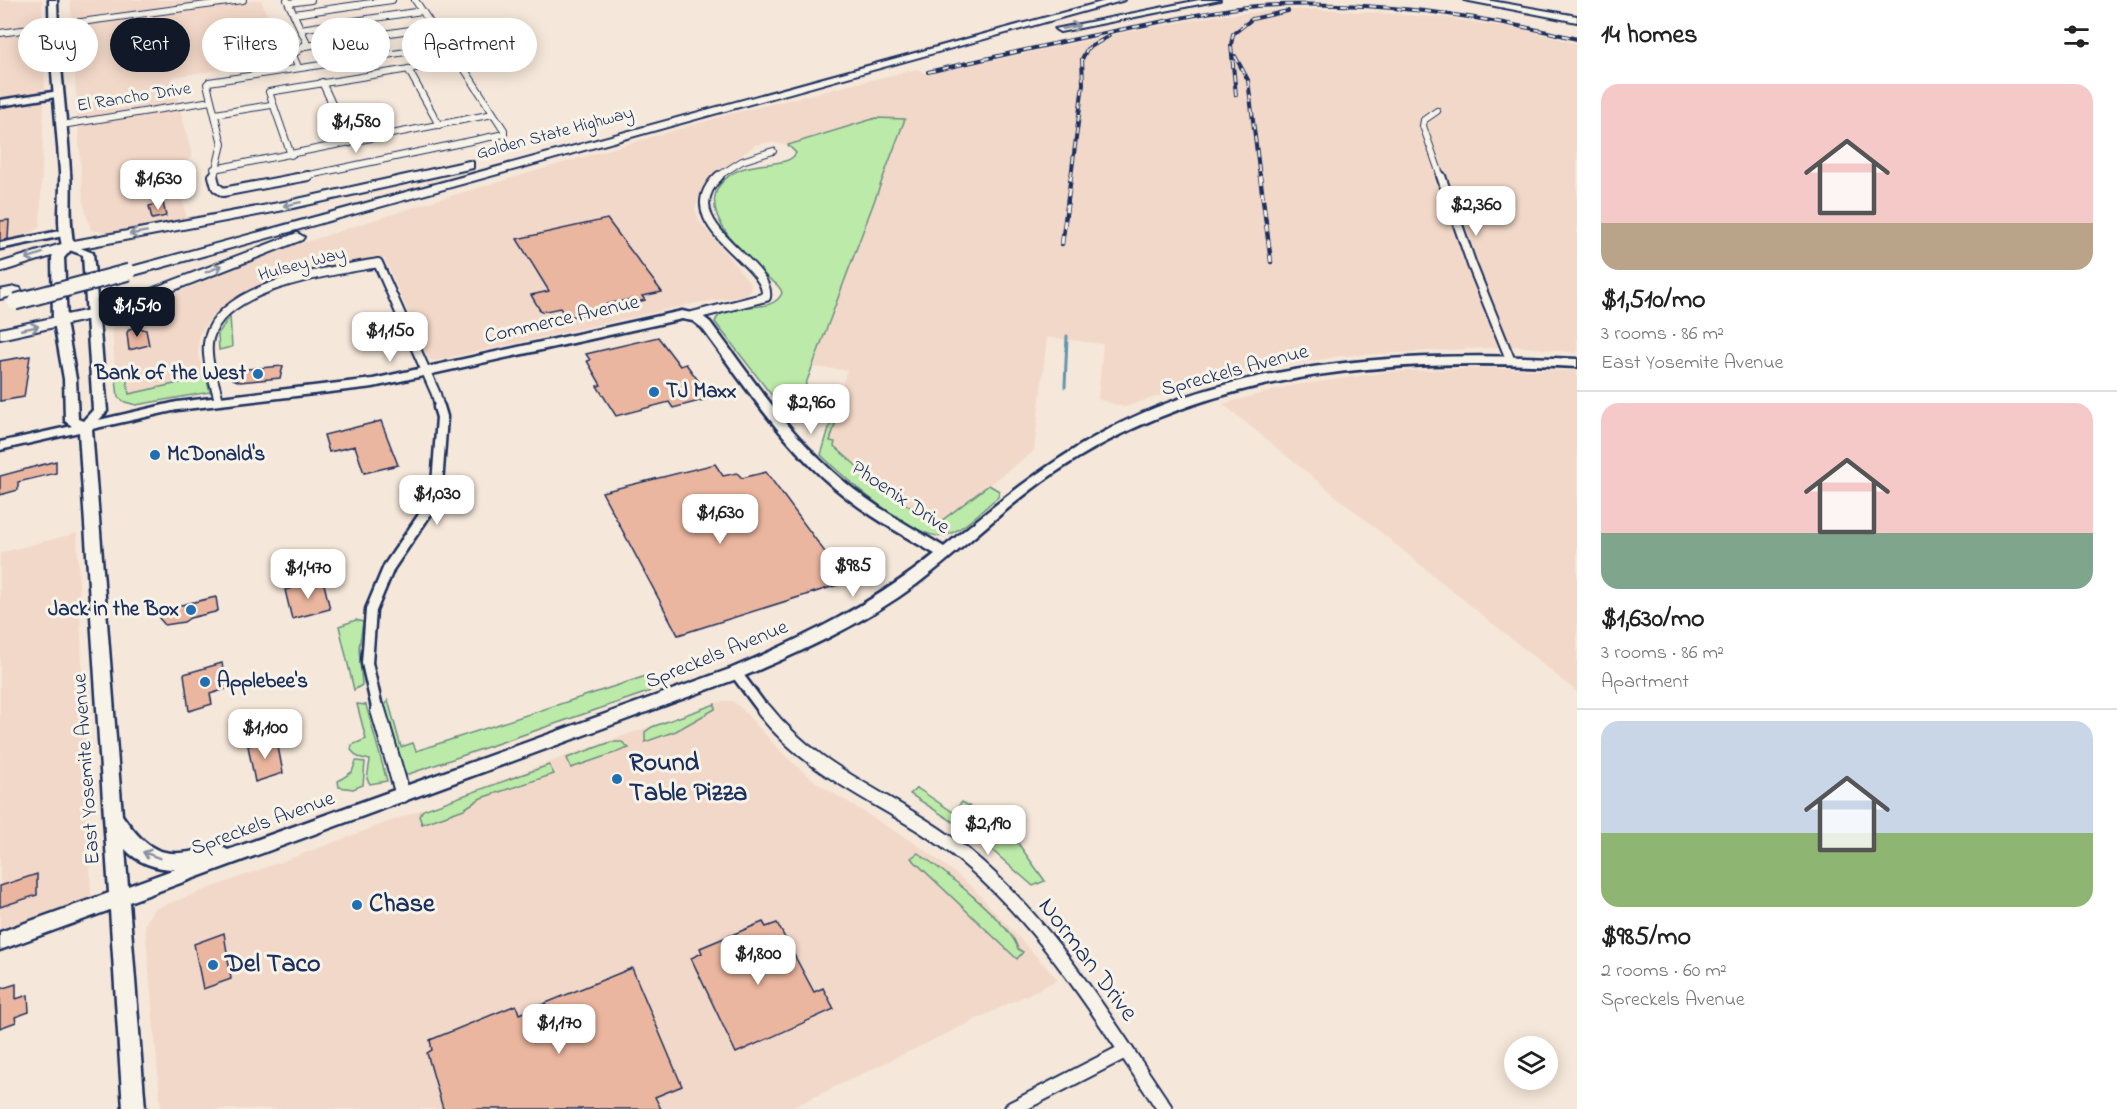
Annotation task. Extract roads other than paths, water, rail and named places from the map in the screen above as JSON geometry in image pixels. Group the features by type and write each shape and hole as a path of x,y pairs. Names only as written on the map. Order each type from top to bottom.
{"highway":[{"name":"Golden State Highway","path":"0,295 10,300 554,146 1087,0"},
{"name":"Golden State Highway","path":"127,266 1120,0"},
{"path":"869,68 1215,0"},
{"path":"1469,0 1577,15"},
{"path":"1492,0 1577,15"},
{"path":"1507,0 1577,15"},
{"path":"0,334 94,316 318,230 640,130"},
{"path":"0,268 66,239 284,206 554,146"}],"main road":[{"name":"East Yosemite Avenue","path":"53,0 53,18"},
{"name":"East Yosemite Avenue","path":"57,72 66,181 66,239 58,257 60,322"}],"street":[{"path":"98,19 243,0"},
{"path":"306,46 288,1 311,0"},
{"path":"294,14 392,0"},
{"path":"299,50 306,46 430,26 415,0"},
{"path":"300,28 422,11"},
{"path":"0,33 18,30"},
{"path":"393,33 402,48"},
{"path":"299,67 402,51"},
{"path":"291,154 268,93 272,90 402,70"},
{"path":"265,72 212,80 207,84 222,144 213,175 218,190 240,190 499,136 504,130 465,72"},
{"path":"410,72 440,125"},
{"path":"322,82 350,143"},
{"path":"0,103 59,94"},
{"name":"El Rancho Drive","path":"62,125 211,101"},
{"path":"215,114 272,105"},
{"path":"1437,111 1424,120 1423,126 1472,265 1510,359"},
{"path":"214,170 493,114"},
{"path":"692,316 766,297 767,291 762,281 712,224 704,207 704,194 719,175 740,161 773,151"},
{"path":"0,246 66,239 88,253 100,411 85,426"},
{"name":"Hulsey Way","path":"219,401 208,340 218,319 244,299 266,289 290,281 378,263 426,371"},
{"name":"Commerce Avenue","path":"0,446 177,406 354,386 662,317 692,316"},
{"name":"Phoenix Drive","path":"692,316 706,325 813,461 843,488 882,516 945,553"},
{"name":"East Yosemite Avenue","path":"60,322 70,379 72,421 85,426 134,1109"},
{"name":"Spreckels Avenue","path":"0,941 736,673 839,626 888,596 1050,470 1105,438 1170,407 1234,388 1306,372 1411,360 1510,359 1577,363"},
{"path":"403,795 372,692 367,663 368,629 371,610 389,567 436,498 440,475 441,409 426,371"},
{"name":"Norman Drive","path":"736,673 775,724 807,752 855,787 928,830 964,856 1010,898 1046,940 1165,1109"},
{"path":"113,817 139,850 154,858 168,861 192,860 270,843"},
{"path":"1012,1109 1125,1052"}],"waterway":[{"path":"1065,387 1067,336"}],"railway":[{"path":"928,72 1122,29 1257,6 1338,5 1418,10 1498,22 1577,39"},
{"path":"1236,95 1231,45 1233,34 1252,19 1288,11"},
{"path":"1071,177 1083,84 1082,59 1087,49 1109,36"},
{"path":"1235,56 1248,80 1260,177"},
{"path":"1062,244 1071,176"},
{"path":"1260,176 1271,262"}],"place":[{"name":"Bank of the West","path":"258,374"},
{"name":"TJ Maxx","path":"654,392"},
{"name":"McDonald's","path":"155,455"},
{"name":"Jack in the Box","path":"191,610"},
{"name":"Applebee's","path":"205,682"},
{"name":"Round Table Pizza","path":"617,779"},
{"name":"Chase","path":"357,905"},
{"name":"Del Taco","path":"213,965"}]}
